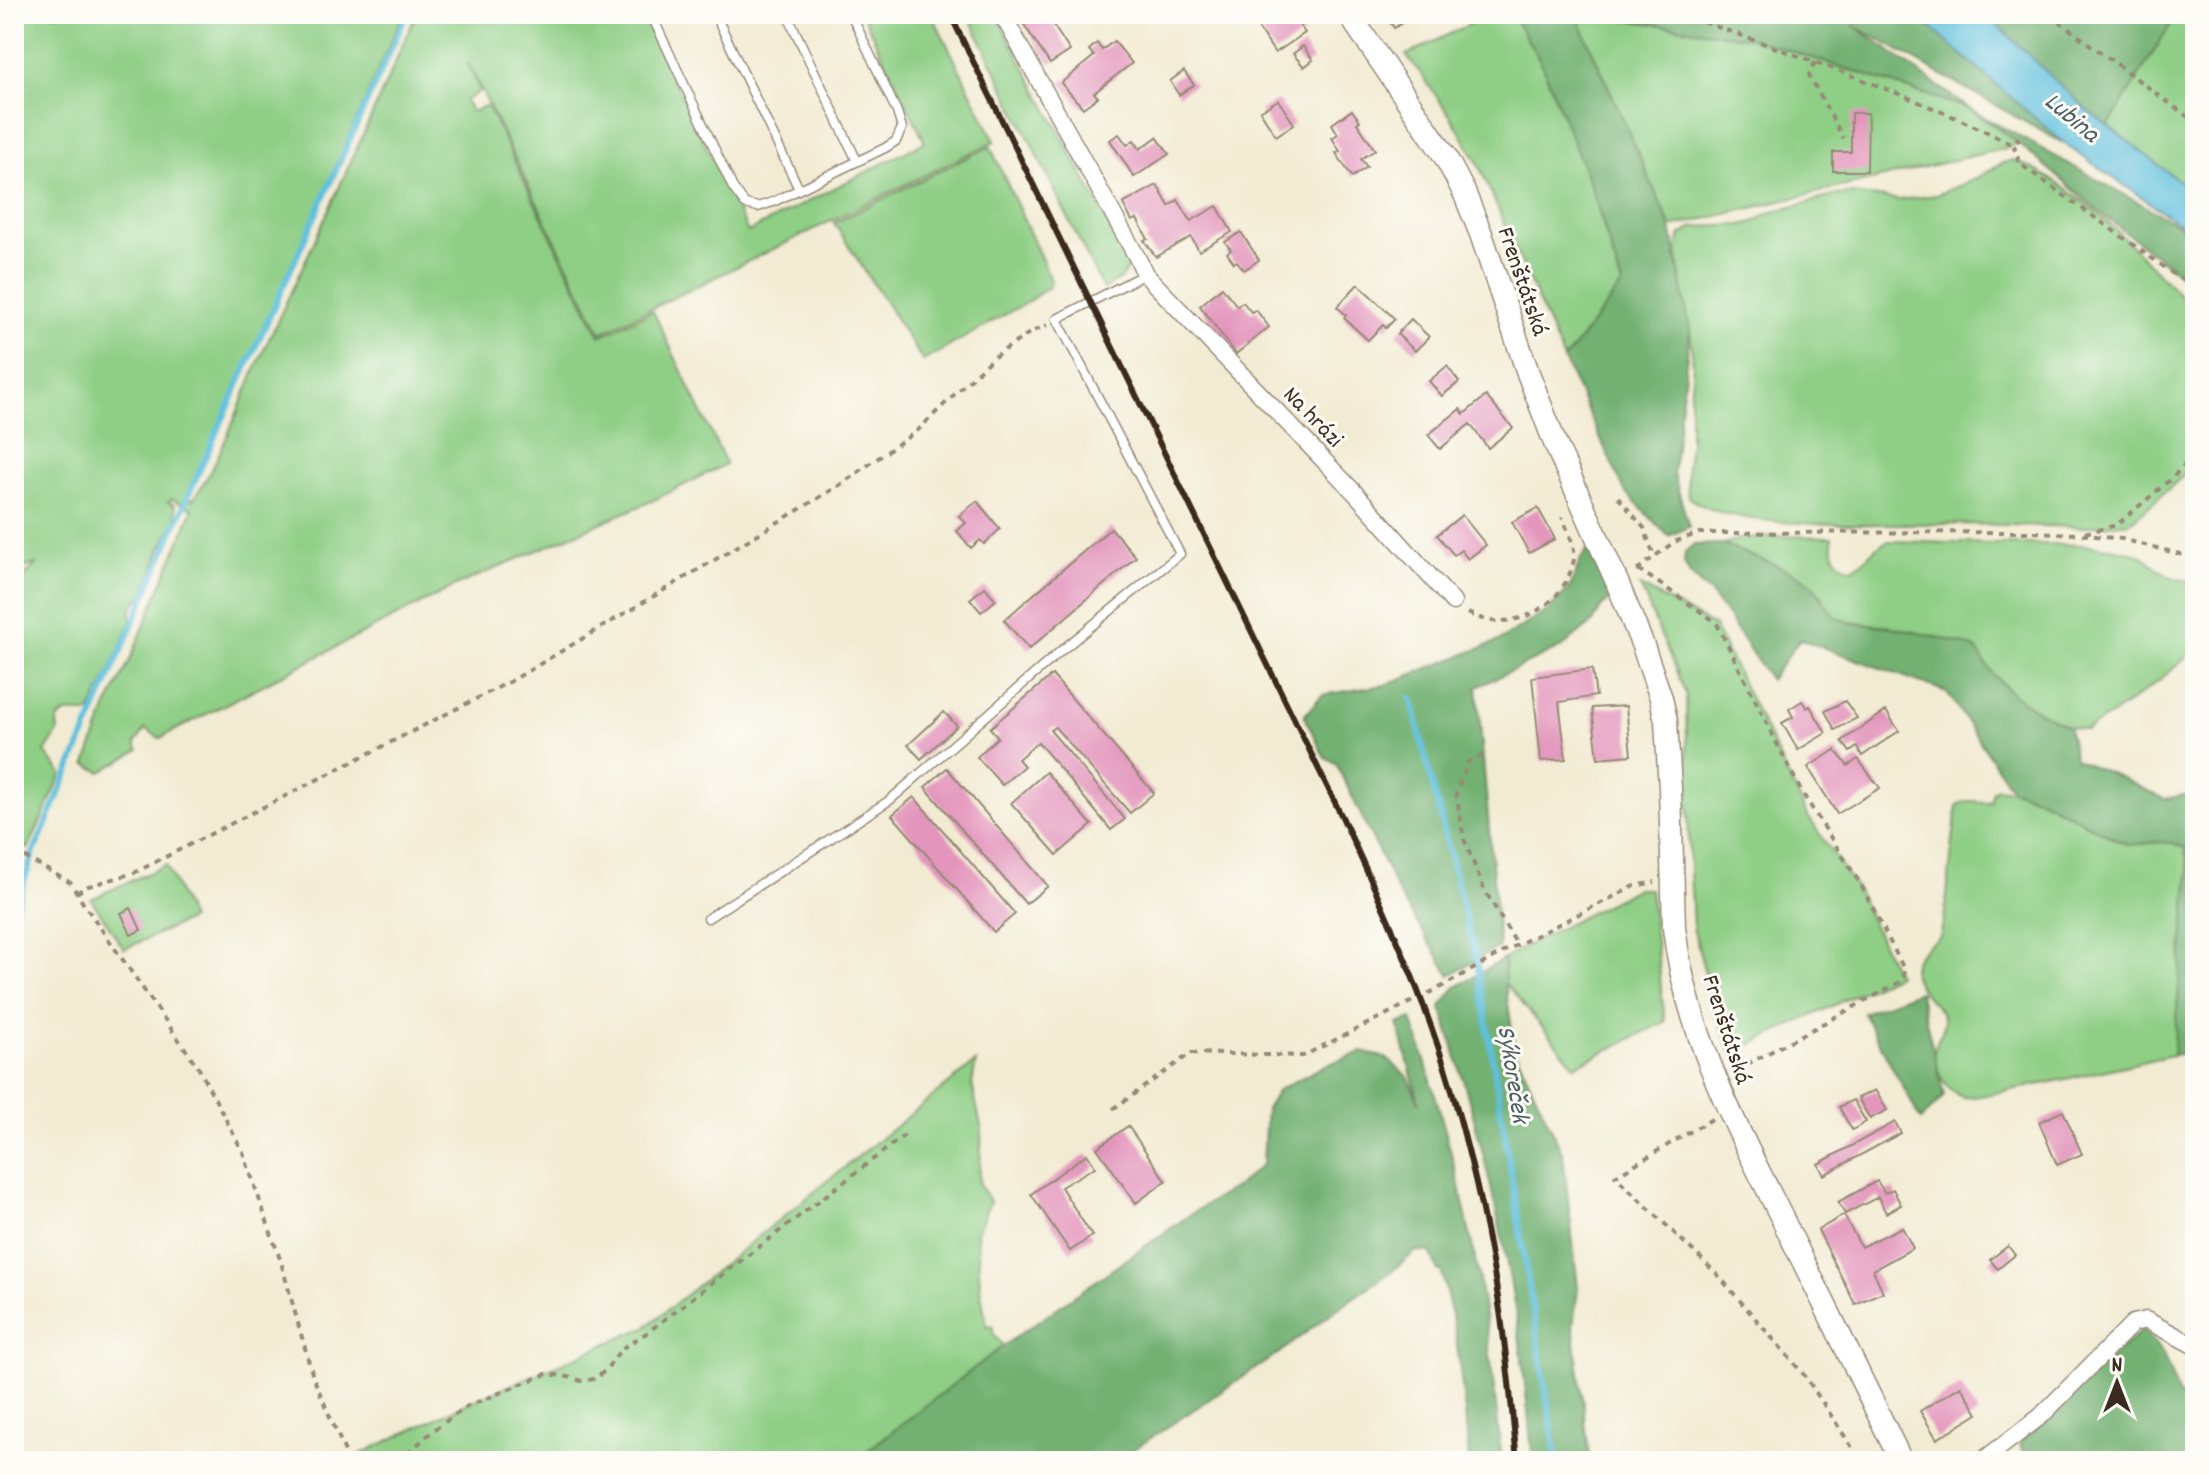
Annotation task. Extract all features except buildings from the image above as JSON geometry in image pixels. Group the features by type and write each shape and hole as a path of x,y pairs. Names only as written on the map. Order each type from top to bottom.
{"main road":[{"name":"Frenštátská","path":"1349,14 1445,156 1464,192 1536,395 1617,582 1652,672 1666,721 1677,951 1694,1019 1728,1109 1901,1461"}],"street":[{"name":"Na hrázi","path":"1002,14 1145,274 1356,494 1453,602"},
{"path":"1982,1461 2041,1416 2133,1323 2146,1320 2195,1346"}],"lane":[{"path":"651,14 733,188 745,204 758,207 896,141 902,128 897,112 851,14"},
{"path":"715,14 799,189"},
{"path":"787,14 857,161"},
{"path":"708,918 890,800 1062,650 1180,554 1057,319 1145,274"}],"path":[{"path":"1681,14 1963,120 2010,143 2018,139 2020,144 2014,148 2020,164 2195,289"},
{"path":"2049,14 2195,122"},
{"path":"1815,62 1809,75 1843,138"},
{"path":"77,893 85,887 134,873 513,680 837,487 918,430 991,359 1057,319"},
{"path":"2078,534 2117,525 2195,454"},
{"path":"1618,497 1644,528 1654,556"},
{"path":"1453,602 1471,615 1493,622 1520,620 1538,611 1553,598 1569,577 1574,557 1573,545 1558,506"},
{"path":"1617,582 1674,542 1699,533 2078,534 2122,539 2195,558"},
{"path":"1638,569 1716,622 1801,791 1861,885 1905,971 1902,981 1716,1082"},
{"path":"1483,756 1468,762 1456,793 1464,839 1484,889 1517,945"},
{"path":"14,851 71,883 198,1067 243,1152 281,1262 313,1377 349,1460"},
{"path":"1113,1109 1191,1053 1303,1056 1635,886 1672,881"},
{"path":"1728,1109 1615,1176 1717,1274 1805,1376 1861,1461"},
{"path":"399,1461 435,1429 468,1406 546,1374 582,1381 594,1379 605,1371 621,1349 648,1332 906,1134"}],"green space":[{"path":"14,14 403,14 187,495 193,500 223,446 416,14 442,14 446,19 444,14 641,14 748,232 925,142 862,14 932,14 995,141 601,333 468,63 480,91 465,101 472,112 487,105 600,336 653,311 726,464 656,499 455,586 160,738 145,729 135,744 139,750 101,772 86,764 106,709 130,660 193,509 172,499 168,502 175,505 176,519 160,550 144,594 131,611 131,621 90,713 65,713 57,721 58,732 45,752 62,774 28,849 14,841 14,741 17,736 14,733 14,588 37,563 14,572"},
{"path":"968,14 996,14 1131,264 1120,279 1103,289"},
{"path":"1491,14 1512,14 1541,62 1591,186 1622,286 1564,360 1478,163 1453,120 1406,55"},
{"path":"1512,14 1915,14 2066,145 1853,25 1970,109 1751,38 1593,15 1578,19 1671,227 1690,330 1673,473 1689,527 1668,536 1625,492 1564,360 1622,285 1591,186 1541,62"},
{"path":"1986,14 2177,14 2108,126 2081,105"},
{"path":"2177,14 2195,14 2195,181 2190,190 2108,126"},
{"path":"1593,15 1751,38 1970,109 2017,142 2010,147 1671,227 1578,19"},
{"path":"1970,109 2195,234 2195,286 2102,214 2017,142"},
{"path":"990,146 1051,280 1049,287 923,361 834,223"},
{"path":"2013,160 2039,172 2088,206 2195,311 2195,458 2183,476 2131,522 2081,527 1766,521 1708,508 1688,497 1693,366 1677,247 1681,235 1694,227 1754,222 1769,213 1837,195 1900,200 1936,195"},
{"path":"1762,537 1832,537 1836,557 1852,569 1888,541 2074,545 2135,553 2168,576 2195,581 2195,650 2143,693 2086,730 2068,726 2019,700 1993,674 1975,649 1888,626 1847,622 1827,609 1822,595 1724,544"},
{"path":"1724,544 1808,581 1832,612 1843,620 1886,626 1975,649 1993,674 2018,698 2068,726 2075,759 2164,799 2195,793 2195,1052 2173,1055 2189,872 2185,848 2159,842 2129,845 2038,798 2012,790 1947,692 1800,639 1770,680 1727,616 1710,593 1690,575 1684,563 1685,552 1693,545"},
{"path":"1588,549 1611,599 1601,607 1593,622 1564,646 1477,687 1499,947 1450,975 1400,896 1336,763 1325,758 1304,716 1322,695 1385,685 1499,641 1550,609 1570,587"},
{"path":"1640,586 1714,626 1809,818 1856,888 1897,975 1731,1054 1716,1016 1693,927 1686,694"},
{"path":"1997,788 2038,798 2129,845 2159,842 2185,848 2189,872 2173,1055 1978,1097 1959,1096 1945,1084 1934,1054 1943,1030 1943,1018 1918,984 1913,968 1920,953 1940,937 1957,805 1966,801 1990,802"},
{"path":"166,865 191,919 124,949 91,899"},
{"path":"1636,889 1650,889 1665,1022 1575,1066 1505,983 1504,959"},
{"path":"1504,959 1515,1050 1563,1154 1578,1288 1573,1325 1590,1461 1533,1461 1520,1338 1499,1223 1473,1114 1441,1007 1455,988"},
{"path":"1919,991 1944,1096 1921,1120 1863,1013"},
{"path":"1412,1019 1443,1124 1477,1267 1502,1461 1469,1461 1455,1330 1441,1270 1438,1271 1430,1252 1416,1251 1279,1353 1116,1461 854,1461 1003,1346 1194,1212 1237,1186 1263,1164 1266,1109 1278,1090 1326,1065 1362,1052 1386,1058 1408,1077 1419,1103 1398,1024"},
{"path":"976,1062 972,1084 982,1131 979,1184 990,1201 977,1232 980,1288 987,1327 993,1325 993,1333 1003,1346 854,1461 346,1461 466,1404 646,1327"},
{"path":"2143,1328 2163,1354 2179,1396 2195,1394 2195,1461 2027,1461 2019,1444"}],"water":[{"name":"Lubina","path":"1915,14 1986,14 2081,105 2195,193 2195,234 2066,145"}],"waterway":[{"path":"14,914 33,854 192,487 407,14"},
{"name":"Sýkoreček","path":"1411,698 1478,968 1557,1461"}],"railway":[{"path":"950,14 1343,819 1415,983 1450,1084 1484,1221 1502,1324 1517,1461"}]}
